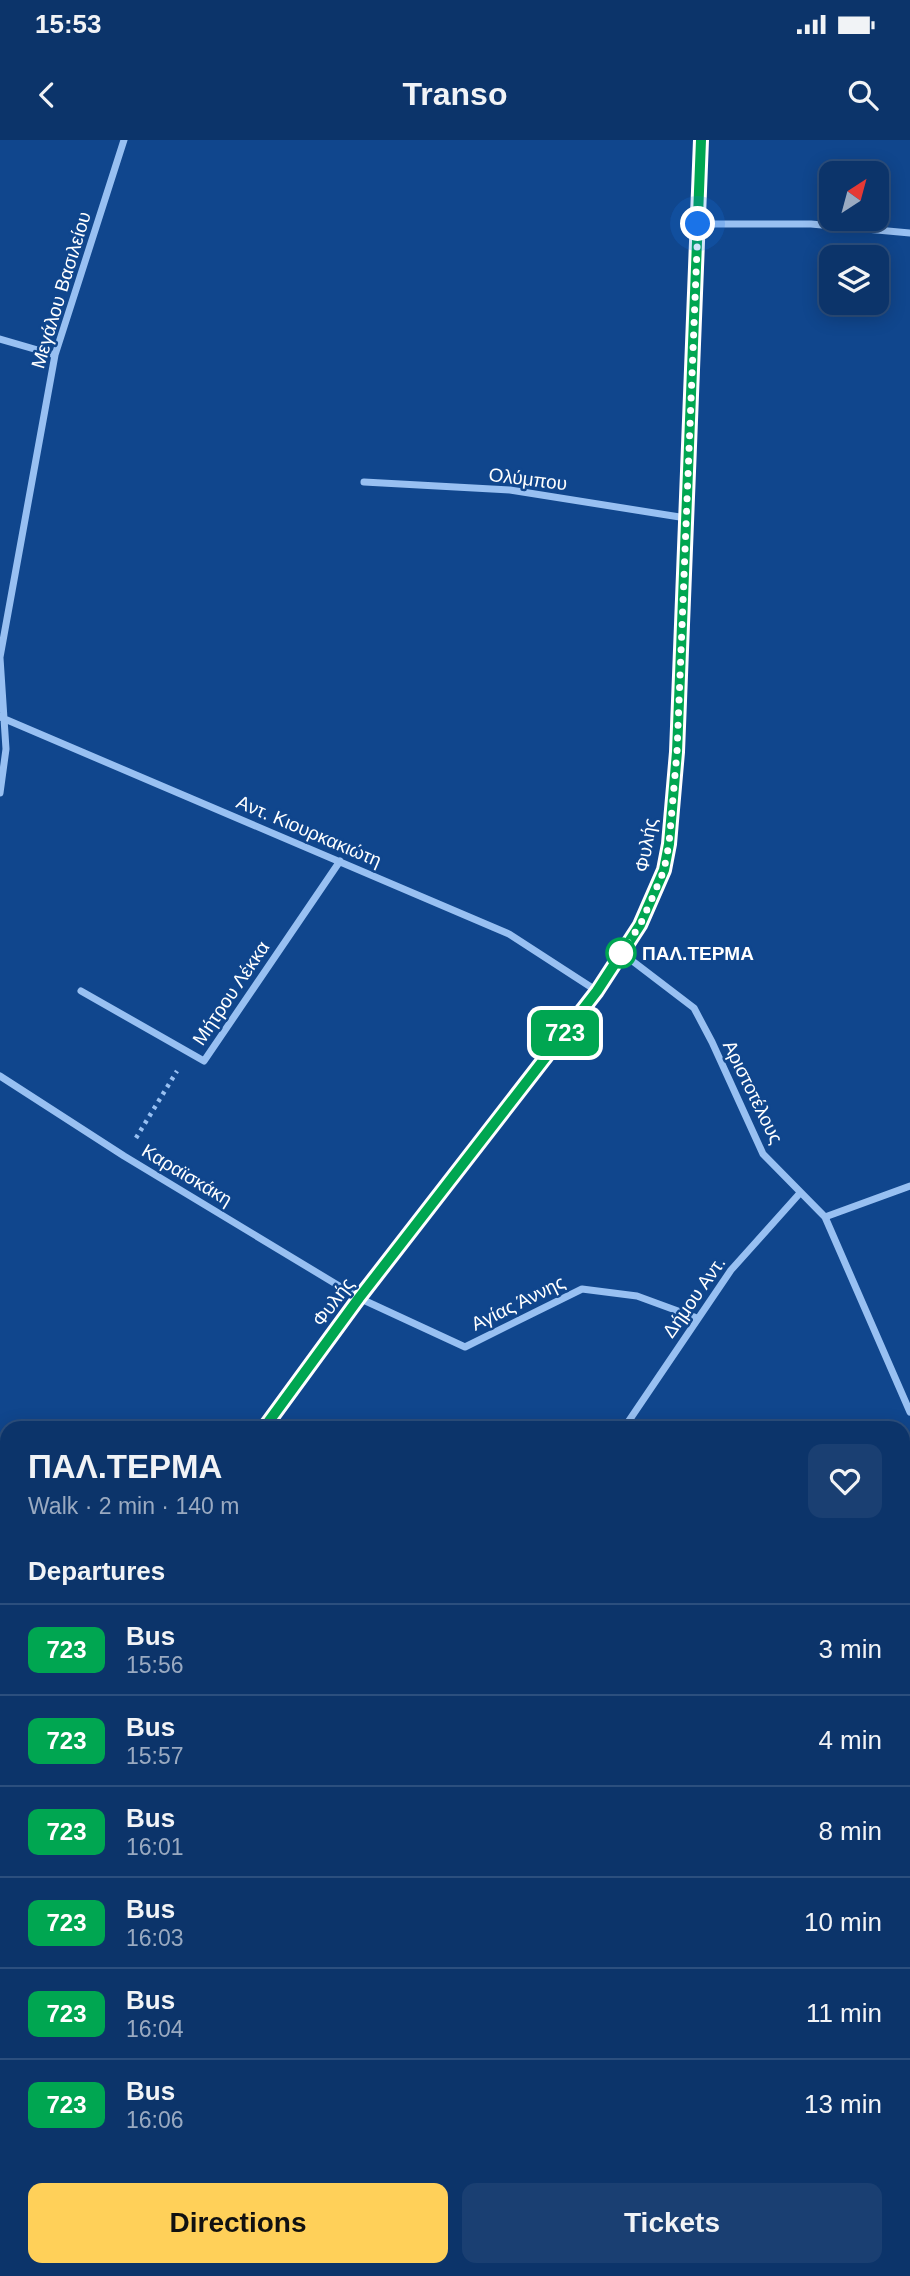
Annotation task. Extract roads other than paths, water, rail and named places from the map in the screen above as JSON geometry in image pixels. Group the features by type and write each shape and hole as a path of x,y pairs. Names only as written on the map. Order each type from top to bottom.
{"main road":[{"name":"Φυλής","path":"269,1421 359,1298 597,991 640,925 664,870 669,844 677,752 701,140"}],"street":[{"name":"Μεγάλου Βασιλείου","path":"0,793 6,749 0,658 55,355 124,140"},
{"path":"698,224 811,224 910,233"},
{"path":"0,339 55,355"},
{"name":"Ολύμπου","path":"364,482 510,491 686,518"},
{"name":"Αντ. Κιουρκακιώτη","path":"2,718 509,934 597,991"},
{"name":"Μήτρου Λέκκα","path":"81,991 204,1061 340,861"},
{"name":"Αριστοτέλους","path":"621,953 694,1009 763,1154 825,1217 910,1412"},
{"name":"Καραϊσκάκη","path":"0,1076 124,1156 359,1298"},
{"path":"825,1217 910,1186"},
{"name":"Δήμου Αντ.","path":"629,1421 731,1270 800,1193"},
{"name":"Αγίας Άννης","path":"359,1298 465,1347 582,1289 637,1296 697,1318"},
{"path":"632,1417 634,1421"}],"place":[{"name":"ΠΑΛ.ΤΕΡΜΑ","path":"621,953"}]}
